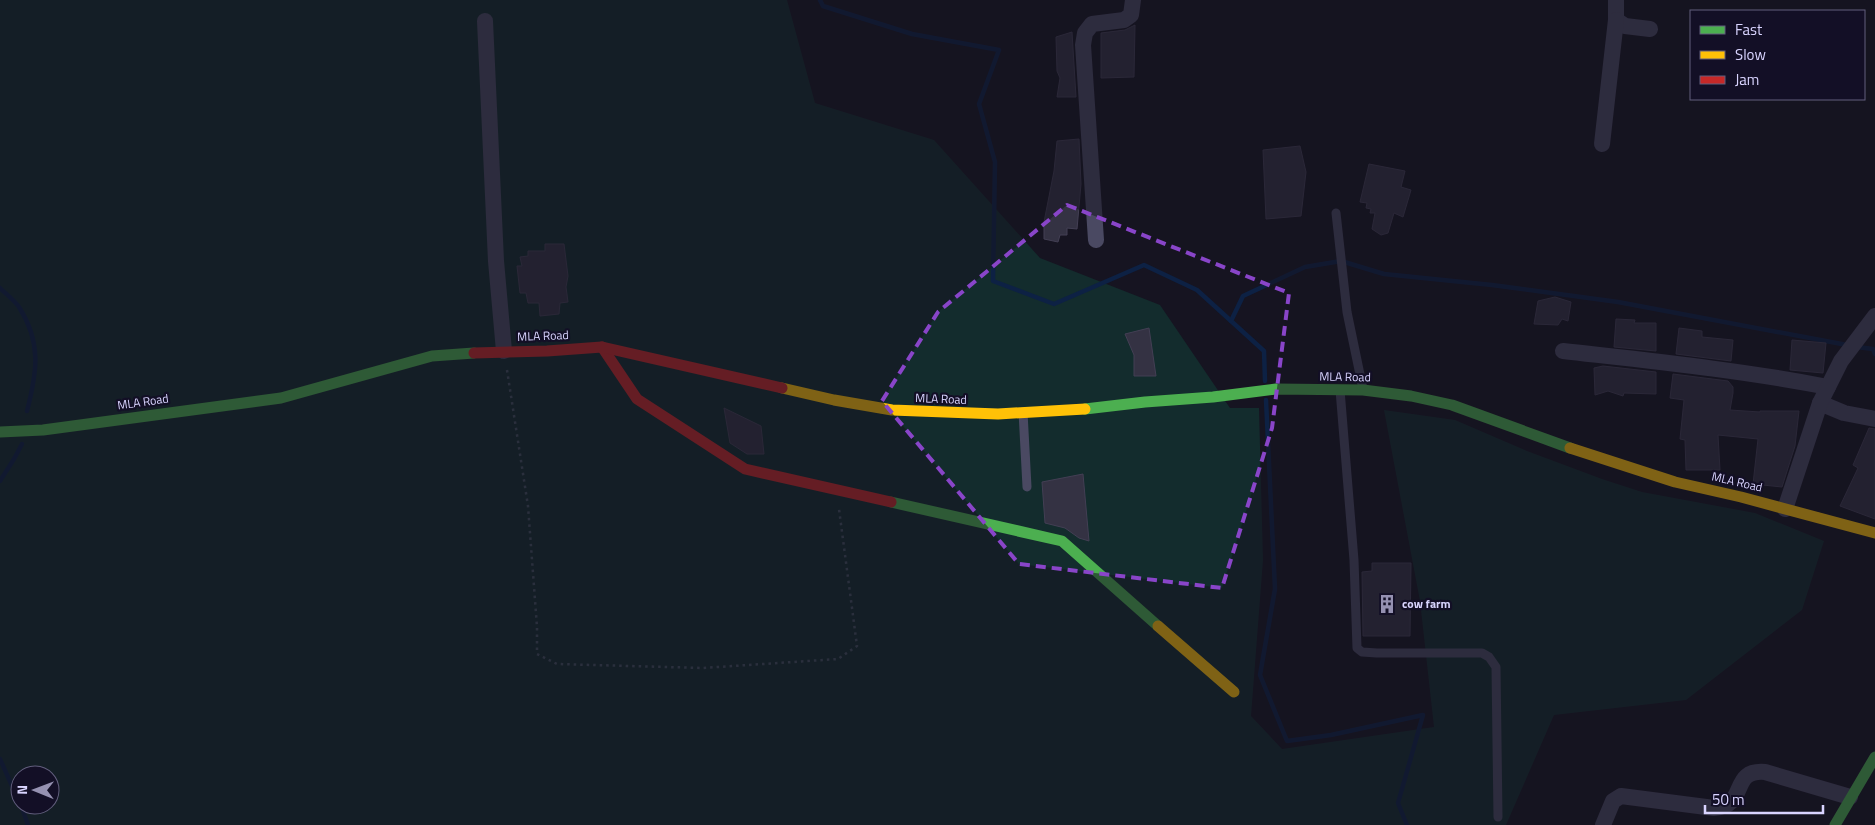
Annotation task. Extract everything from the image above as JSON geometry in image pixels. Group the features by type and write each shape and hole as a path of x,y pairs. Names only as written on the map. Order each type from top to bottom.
{"street":[{"path":"1096,240 1083,45 1085,33 1092,24 1124,20 1131,15 1132,0"},
{"path":"1602,144 1616,20 1616,0"},
{"path":"1616,20 1625,26 1650,29"},
{"path":"485,21 496,261 504,351"},
{"path":"1785,508 1820,403 1841,361 1875,316"},
{"path":"602,347 637,398 745,469 1062,541 1234,692"},
{"name":"MLA Road","path":"0,432 43,430 281,398 432,356 602,347 834,400 892,410 998,414 1086,409 1276,390 1364,390 1411,396 1452,405 1578,451 1656,476 1785,508 1875,533"},
{"path":"1562,351 1649,360 1828,386"},
{"path":"1820,403 1844,413 1875,419"},
{"path":"1835,825 1875,757"},
{"path":"1603,825 1613,801 1621,796 1724,808 1736,795 1745,777 1757,771 1850,797"}],"lane":[{"path":"1336,213 1348,312 1364,390"},
{"path":"1340,390 1354,560 1357,648 1362,652 1482,653 1489,657 1496,667 1498,817"},
{"path":"1023,412 1027,487"}],"path":[{"path":"504,351 528,506 537,627 537,654 557,664 703,668 838,659 857,646 836,490"}],"highlighted area":[{"path":"1067,205 1289,293 1272,428 1222,588 1019,564 882,401 938,312"}],"green space":[{"path":"0,0 787,0 815,103 934,140 1040,258 1160,305 1230,408 1259,408 1263,560 1251,716 1282,749 1434,727 1420,601 1384,410 1455,420 1527,451 1602,479 1642,492 1755,513 1824,541 1802,610 1686,700 1554,715 1506,825 0,825"}],"building":[{"path":"1135,25 1134,77 1101,78 1101,33 1125,30"},
{"path":"1072,32 1076,97 1057,97 1060,78 1057,71 1056,37"},
{"path":"1079,139 1081,184 1077,229 1067,228 1067,235 1060,235 1058,242 1044,239 1044,222 1054,171 1057,141"},
{"path":"1300,146 1306,172 1301,216 1266,219 1263,150"},
{"path":"1369,164 1405,171 1401,187 1411,190 1403,217 1394,213 1388,233 1381,235 1372,229 1375,213 1370,213 1371,209 1366,208 1367,203 1360,202"},
{"path":"545,244 564,244 568,276 566,287 568,302 560,303 559,314 540,316 539,303 528,303 526,293 520,293 517,266 522,266 520,257 528,256 528,251 545,251"},
{"path":"1555,297 1571,302 1568,321 1562,319 1558,325 1534,324 1538,301"},
{"path":"1616,319 1635,320 1634,323 1656,323 1656,351 1614,347"},
{"path":"1149,328 1156,376 1134,376 1134,355 1125,334"},
{"path":"1679,328 1702,331 1702,337 1733,340 1731,361 1676,354"},
{"path":"1792,340 1826,343 1823,373 1790,370"},
{"path":"1603,366 1656,372 1656,394 1624,393 1623,396 1608,391 1595,395 1594,368"},
{"path":"1673,374 1728,381 1733,387 1730,410 1760,412 1799,411 1795,446 1782,487 1753,484 1758,439 1718,435 1720,470 1686,470 1685,440 1680,439 1684,400 1670,398"},
{"path":"724,408 761,426 764,454 747,454 730,443"},
{"path":"1869,428 1875,429 1875,519 1840,506 1858,468 1853,465"},
{"path":"1083,474 1089,541 1079,538 1065,528 1045,523 1042,482"},
{"name":"cow farm","path":"1372,563 1411,563 1410,636 1363,636 1362,572 1372,571"}],"waterway":[{"path":"820,0 823,6 912,34 999,50 979,104 995,162 993,281 1054,304 1144,265 1197,290 1264,351 1265,381"},
{"path":"1231,321 1243,296 1305,267 1341,261 1384,274 1492,285 1618,302 1847,345"},
{"path":"0,288 19,307 26,320 34,345 35,370 27,411"},
{"path":"1857,347 1873,349 1875,354"},
{"path":"1266,400 1275,589 1260,675 1287,741 1331,735 1423,715 1398,803 1407,825"},
{"path":"0,481 22,444"},
{"path":"0,759 10,782"},
{"path":"24,815 28,825"}],"traffic: fast":[{"path":"0,432 43,430 281,398 432,356 474,353"},
{"path":"1085,409 1276,389 1363,390 1411,396 1452,405 1570,448"},
{"path":"891,502 1062,541 1158,626"},
{"path":"1835,825 1875,757"}],"traffic: slow":[{"path":"782,388 834,400 892,410 998,414 1085,409"},
{"path":"1570,448 1675,482 1741,497 1875,533"},
{"path":"1158,626 1234,692"}],"traffic: jam":[{"path":"602,347 637,399 745,469 891,502"},
{"path":"474,353 602,347 782,388"}],"place":[{"name":"cow farm","path":"1387,604"}]}
